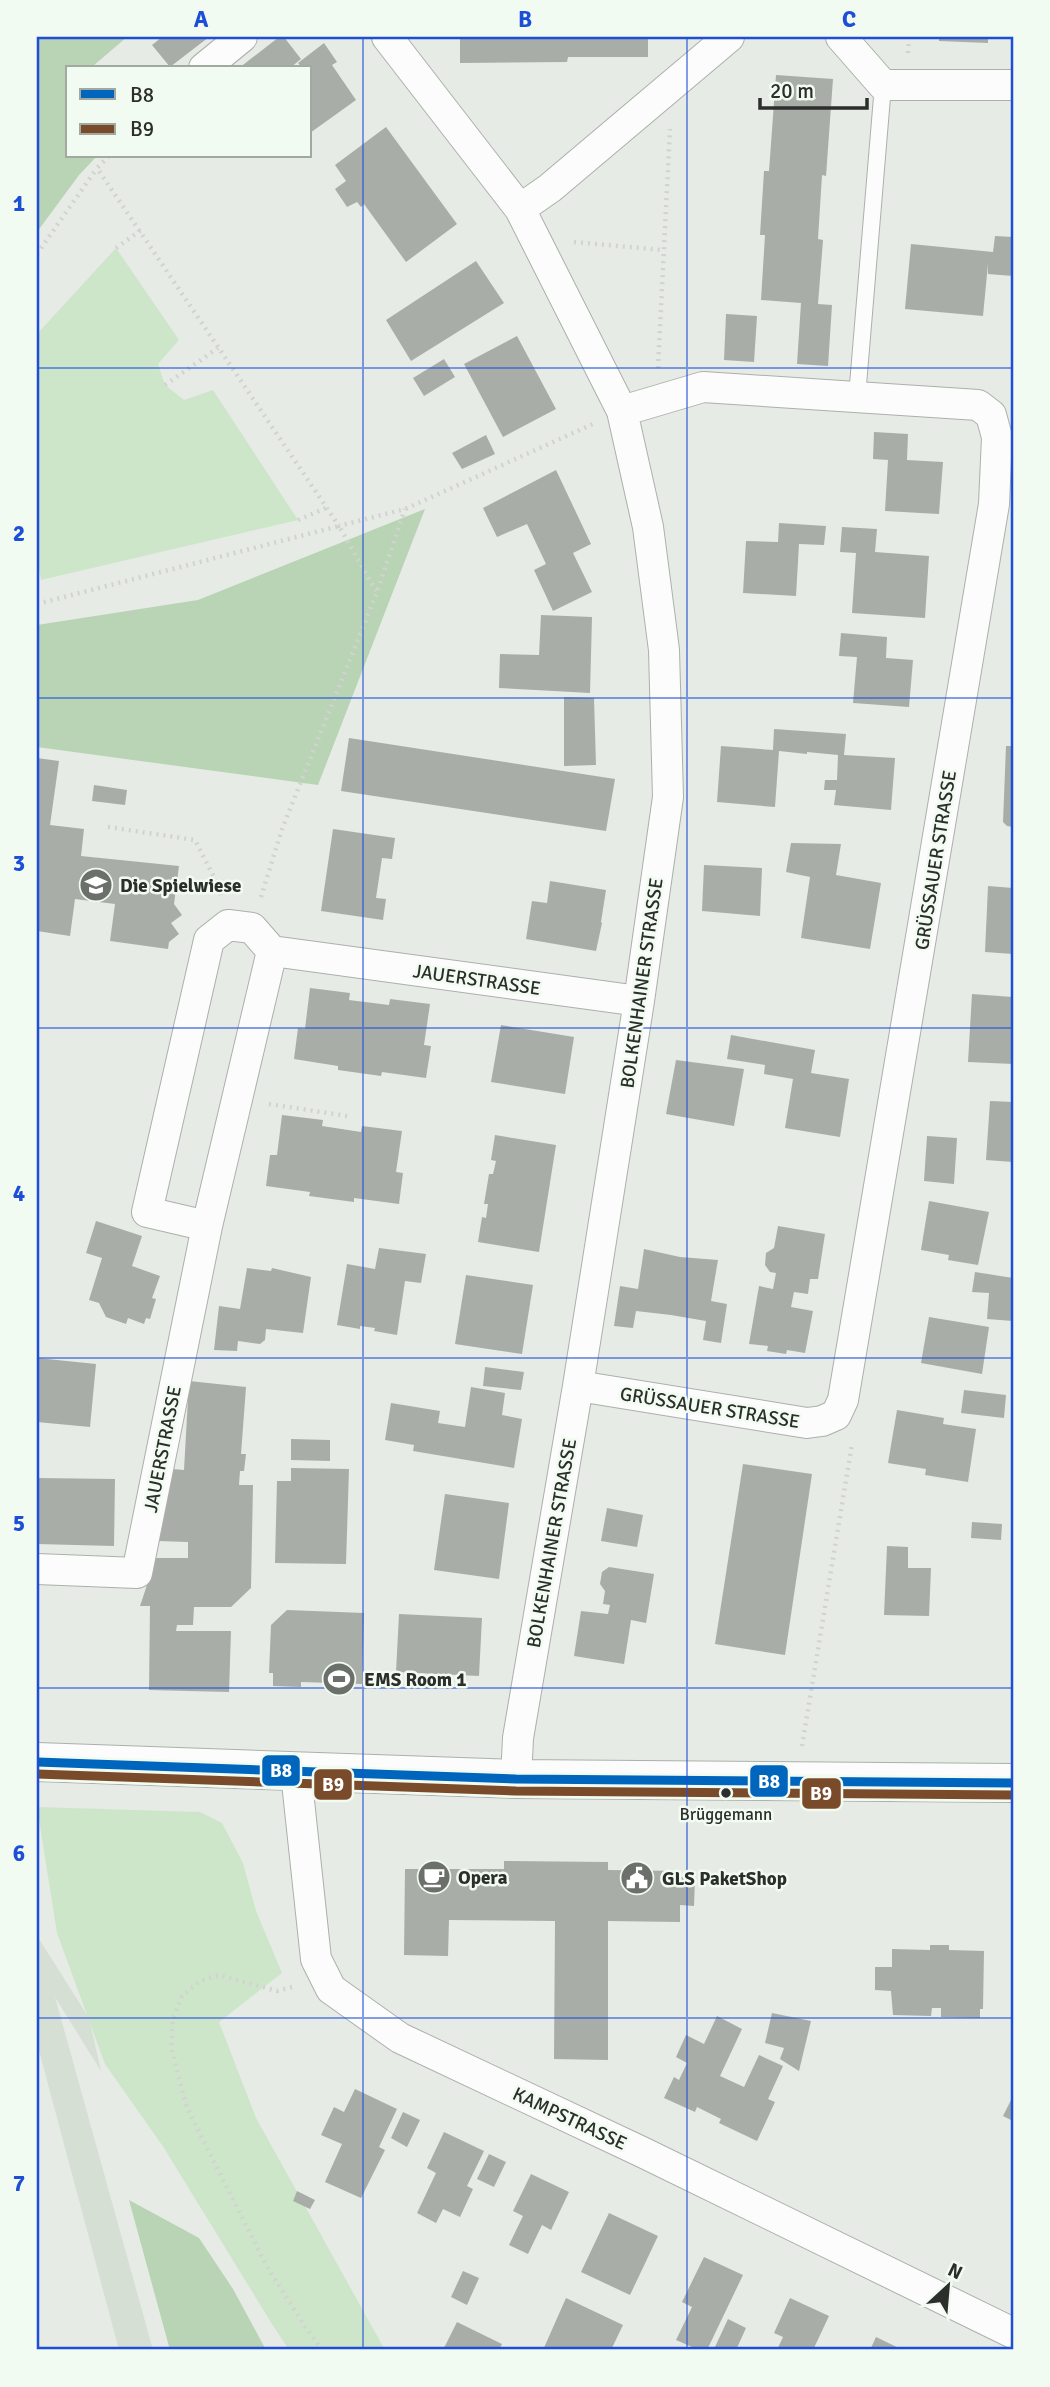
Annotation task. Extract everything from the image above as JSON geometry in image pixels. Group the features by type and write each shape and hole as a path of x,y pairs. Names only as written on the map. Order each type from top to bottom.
{"street":[{"path":"206,66 242,37"},
{"name":"BOLKENHAINER STRASSE","path":"387,37 520,208 622,411 648,527 664,650 668,797 639,1001 578,1386 517,1738 516,1779"},
{"path":"520,208 550,188 729,37"},
{"path":"841,37 883,85 1013,85"},
{"name":"GRÜSSAUER STRASSE","path":"578,1386 807,1423 836,1415 844,1400 992,517 997,437 992,415 978,405 703,387 622,411"},
{"path":"207,1226 147,1212 209,940 240,927 272,951"},
{"name":"JAUERSTRASSE","path":"37,1569 137,1573 207,1226 272,951 639,1001"},
{"path":"37,1762 516,1779 1013,1783"},
{"name":"KAMPSTRASSE","path":"296,1773 316,1959 331,1989 400,2038 642,2152 1013,2333"}],"lane":[{"path":"857,397 883,85"}],"path":[{"path":"657,401 672,85"},
{"path":"37,254 97,168 107,158"},
{"path":"97,168 339,526 377,592"},
{"path":"116,248 141,230"},
{"path":"536,239 663,250"},
{"path":"165,385 218,348"},
{"path":"37,604 405,509 622,411"},
{"path":"298,520 326,509"},
{"path":"240,927 282,830 377,592 405,509"},
{"path":"108,827 195,840 240,927"},
{"path":"237,1100 347,1116"},
{"path":"796,1782 852,1441 836,1415"},
{"path":"292,1987 277,1992 219,1975 200,1981 182,1996 173,2018 171,2048 187,2108 266,2265 323,2350"}],"shaded area":[{"path":"37,1932 89,2018 101,2071 55,1997 153,2350 119,2350 37,2043"}],"green space":[{"path":"37,37 127,37 93,66 66,66 66,158 95,158 79,175 37,232"},
{"path":"116,248 179,340 158,364 165,385 184,400 213,390 298,520 41,580 37,558 37,334"},
{"path":"425,509 318,785 37,747 37,625 198,600"},
{"path":"37,1807 200,1812 222,1823 243,1863 256,1911 282,1973 219,2022 256,2118 385,2350 289,2350 164,2148 105,2064 57,1933"},
{"path":"129,2200 199,2238 233,2289 266,2350 170,2350"}],"building":[{"path":"162,37 209,37 171,66 152,45"},
{"path":"279,37 284,37 301,59 292,66 242,66"},
{"path":"460,37 648,37 648,57 568,57 567,62 460,63"},
{"path":"939,37 988,37 988,43 939,41"},
{"path":"324,43 337,62 332,65 356,100 312,132 312,66 300,66 298,63"},
{"path":"776,75 833,79 818,239 823,240 818,304 832,305 828,366 797,364 801,303 761,300 765,235 760,235 764,171 769,171"},
{"path":"386,127 457,224 406,262 364,204 361,207 357,202 347,207 335,189 346,181 335,165"},
{"path":"995,236 1013,237 1013,276 988,274 988,264 983,316 905,309 911,244 993,252"},
{"path":"476,261 504,303 411,361 386,320"},
{"path":"726,314 757,316 754,362 724,360"},
{"path":"517,336 556,409 503,437 464,364"},
{"path":"444,359 455,377 424,396 413,378"},
{"path":"874,432 908,434 907,460 943,462 939,514 885,511 888,460 873,459"},
{"path":"486,435 495,454 462,469 452,453"},
{"path":"556,470 591,544 573,553 592,592 553,611 534,570 546,564 527,524 497,537 483,508"},
{"path":"779,523 826,526 824,545 799,544 796,596 743,593 746,541 778,542"},
{"path":"842,527 877,529 875,552 929,556 925,618 852,613 856,553 840,552"},
{"path":"541,615 592,617 590,693 499,688 500,654 539,655"},
{"path":"841,633 887,637 886,658 913,660 909,707 853,703 857,657 839,656"},
{"path":"564,697 594,698 596,765 564,766"},
{"path":"774,729 846,734 844,755 895,758 891,810 834,805 836,790 824,790 825,780 837,780 838,755 807,752 779,751 775,807 717,802 721,746 773,750"},
{"path":"349,738 615,779 606,831 341,791"},
{"path":"1006,746 1013,746 1013,827 1003,822"},
{"path":"37,758 59,761 50,825 84,829 81,856 179,866 174,904 182,915 171,923 179,934 169,942 168,949 110,941 115,904 75,899 70,936 37,931"},
{"path":"94,785 127,790 125,805 92,801"},
{"path":"333,829 395,838 392,859 382,858 376,898 386,899 383,920 321,911"},
{"path":"791,843 841,844 836,875 881,883 870,949 801,938 810,877 786,872"},
{"path":"704,865 762,868 760,916 702,911"},
{"path":"550,881 606,890 596,951 526,939 532,901 547,903"},
{"path":"988,886 1013,888 1013,954 985,952"},
{"path":"310,988 350,993 349,1000 389,1005 390,999 430,1004 424,1045 431,1046 426,1078 338,1070 338,1066 294,1059 298,1028 305,1029"},
{"path":"972,994 1013,997 1013,1064 968,1062"},
{"path":"501,1025 574,1037 565,1094 491,1082"},
{"path":"731,1035 815,1050 811,1073 849,1079 840,1137 785,1128 793,1079 764,1074 765,1065 727,1059"},
{"path":"676,1060 744,1069 734,1126 666,1114"},
{"path":"990,1101 1013,1102 1013,1162 986,1160"},
{"path":"282,1115 323,1120 322,1126 361,1132 362,1126 402,1131 396,1172 403,1173 399,1204 309,1196 310,1192 266,1186 270,1155 277,1155"},
{"path":"495,1135 556,1145 539,1252 478,1242 482,1217 486,1218 488,1204 484,1204 489,1174 493,1174 496,1161 491,1160"},
{"path":"927,1136 957,1138 954,1184 924,1181"},
{"path":"929,1201 989,1212 978,1265 948,1260 949,1255 921,1250"},
{"path":"96,1221 142,1236 132,1266 160,1276 152,1298 156,1299 150,1319 146,1318 144,1324 128,1318 126,1324 106,1317 99,1303 89,1300 102,1258 86,1253"},
{"path":"778,1226 825,1234 818,1279 810,1279 808,1294 794,1292 791,1307 813,1311 805,1353 767,1351 768,1346 749,1344 759,1286 773,1289 776,1273 770,1272 765,1265 766,1253 774,1248"},
{"path":"379,1248 426,1254 421,1283 405,1281 397,1335 374,1331 375,1328 360,1326 360,1329 337,1325 347,1264 375,1269"},
{"path":"644,1249 680,1257 718,1260 711,1301 727,1304 721,1343 703,1340 706,1321 671,1315 636,1311 633,1328 614,1326 620,1286 638,1289"},
{"path":"247,1268 271,1271 272,1268 311,1277 303,1333 266,1329 265,1340 260,1344 238,1341 237,1351 214,1350 219,1306 240,1309"},
{"path":"975,1272 1013,1278 1013,1321 987,1319 989,1293 972,1292"},
{"path":"466,1275 533,1285 522,1354 455,1344"},
{"path":"929,1317 989,1327 982,1374 921,1363"},
{"path":"37,1358 96,1364 90,1427 37,1422"},
{"path":"485,1367 524,1372 521,1390 483,1386"},
{"path":"189,1381 246,1387 241,1454 246,1454 244,1471 240,1471 239,1485 253,1485 251,1588 231,1607 194,1607 193,1625 177,1625 176,1631 231,1631 229,1692 149,1690 150,1606 140,1606 156,1558 188,1558 188,1542 158,1541 172,1469 184,1470"},
{"path":"471,1387 505,1393 502,1415 522,1419 514,1468 413,1451 414,1445 385,1440 391,1403 440,1411 438,1423 465,1427"},
{"path":"964,1390 1006,1395 1004,1418 961,1413"},
{"path":"897,1410 944,1418 943,1424 976,1429 968,1482 925,1475 926,1469 888,1463"},
{"path":"291,1439 330,1440 330,1461 291,1460"},
{"path":"743,1464 812,1474 785,1655 715,1644"},
{"path":"291,1468 349,1469 346,1564 275,1563 277,1481 291,1481"},
{"path":"37,1478 115,1479 114,1546 37,1544"},
{"path":"445,1494 509,1503 499,1579 434,1570"},
{"path":"607,1508 643,1515 637,1547 601,1541"},
{"path":"972,1522 1002,1524 1001,1540 971,1538"},
{"path":"887,1546 908,1547 908,1568 931,1568 929,1616 884,1615"},
{"path":"609,1567 654,1574 646,1623 631,1620 624,1664 574,1656 581,1611 608,1614 610,1605 603,1604 605,1591 600,1584 602,1572"},
{"path":"287,1610 364,1613 362,1684 301,1682 301,1687 273,1686 273,1673 269,1673 271,1625"},
{"path":"399,1614 482,1618 479,1676 396,1672"},
{"path":"504,1861 608,1862 608,1870 680,1871 680,1877 695,1878 694,1906 680,1905 680,1922 608,1921 608,2060 554,2059 555,1921 449,1920 448,1956 404,1955 405,1869 504,1869"},
{"path":"930,1945 949,1945 949,1950 984,1951 983,2009 980,2009 980,2018 941,2017 941,2008 932,2008 931,2016 893,2015 891,1991 875,1990 875,1967 892,1967 892,1949 930,1950"},
{"path":"772,2013 811,2021 799,2071 780,2059 784,2048 765,2043"},
{"path":"717,2016 742,2029 720,2076 744,2087 759,2055 783,2066 768,2099 775,2102 757,2141 719,2123 721,2119 697,2107 695,2112 664,2098 674,2077 679,2080 687,2063 676,2057 686,2035 704,2044"},
{"path":"355,2089 397,2109 379,2147 385,2150 361,2198 325,2182 342,2144 321,2135 334,2107 344,2112"},
{"path":"1013,2096 1013,2121 1003,2116"},
{"path":"403,2112 420,2120 407,2147 391,2138"},
{"path":"444,2132 484,2151 467,2186 473,2189 460,2217 443,2209 436,2223 417,2213 436,2173 427,2168"},
{"path":"489,2154 506,2162 494,2187 477,2179"},
{"path":"531,2174 569,2192 551,2230 542,2225 528,2254 509,2245 523,2216 513,2211"},
{"path":"297,2191 315,2200 310,2209 293,2201"},
{"path":"609,2213 658,2236 630,2295 581,2272"},
{"path":"704,2257 743,2275 707,2350 699,2350 676,2340 692,2307 682,2302"},
{"path":"463,2271 479,2278 467,2305 451,2297"},
{"path":"566,2298 623,2325 611,2350 543,2350"},
{"path":"790,2298 829,2316 813,2350 803,2347 801,2350 777,2350 783,2337 774,2333"},
{"path":"728,2319 746,2328 736,2350 715,2347"},
{"path":"457,2322 502,2344 499,2350 440,2350 445,2346"},
{"path":"876,2337 903,2350 870,2350"}],"transit line":[{"name":"B8","path":"37,1762 516,1779 1013,1783"},
{"name":"B9","path":"37,1774 516,1791 1013,1795"}],"place":[{"name":"Die Spielwiese","path":"96,885"},
{"name":"EMS Room 1","path":"339,1679"},
{"name":"Brüggemann","path":"726,1793"},
{"name":"Opera","path":"434,1877"},
{"name":"GLS PaketShop","path":"637,1878"}]}
